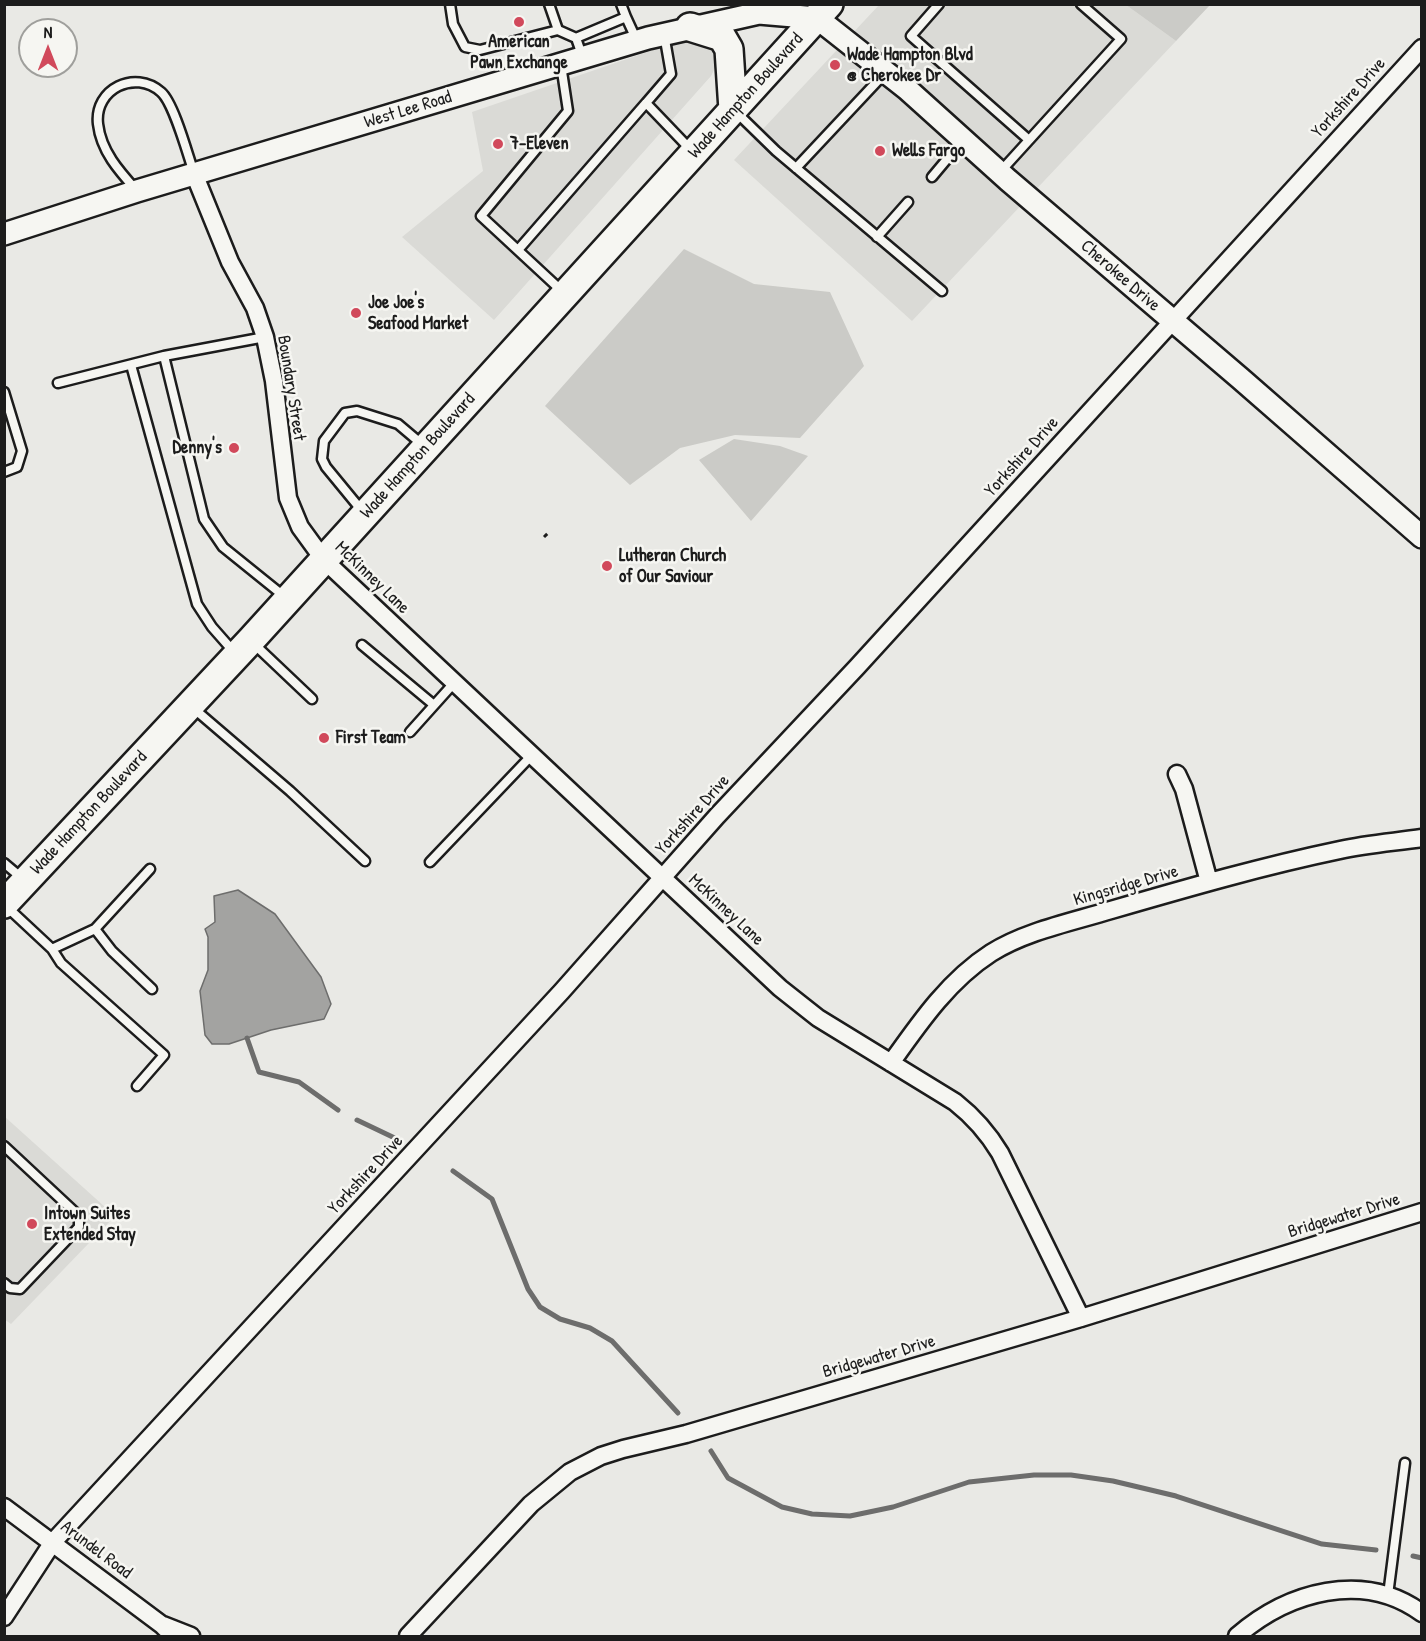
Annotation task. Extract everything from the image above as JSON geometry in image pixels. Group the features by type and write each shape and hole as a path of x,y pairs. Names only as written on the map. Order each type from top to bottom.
{"main road":[{"name":"Wade Hampton Boulevard","path":"4,904 288,600 318,551 365,515 823,11"},
{"path":"690,27 722,37 729,49 733,110"}],"street":[{"name":"West Lee Road","path":"4,234 137,191 195,176 637,41 755,9 823,11"},
{"name":"Cherokee Drive","path":"823,11 886,72 999,172 1422,537"},
{"name":"Yorkshire Drive","path":"4,1617 53,1542 522,1034 1422,48"},
{"name":"Boundary Street","path":"195,176 230,262 255,308 265,337 274,381 288,498 300,527 318,551"},
{"name":"McKinney Lane","path":"318,551 454,683 780,988 818,1018 955,1102 971,1115 988,1134 1000,1153 1081,1318"},
{"path":"1177,774 1184,789 1209,882"},
{"name":"Kingsridge Drive","path":"891,1063 944,993 973,965 993,951 1017,940 1209,882 1343,849 1422,837"},
{"name":"Bridgewater Drive","path":"408,1636 531,1503 563,1476 584,1464 623,1449 686,1434 1081,1318 1422,1212"},
{"name":"Arundel Road","path":"4,1507 168,1631 191,1636"},
{"path":"1237,1636 1257,1621 1286,1605 1333,1590 1354,1589 1388,1595 1422,1613"}],"lane":[{"path":"450,4 453,24 465,47 480,50 558,30 576,38 626,17"},
{"path":"549,4 558,30"},
{"path":"621,4 637,41"},
{"path":"939,4 911,36 1029,140"},
{"path":"999,172 1121,39 1081,4"},
{"path":"518,250 672,74 664,34"},
{"path":"576,38 583,58"},
{"path":"561,65 568,111 481,216 566,294"},
{"path":"796,168 886,72"},
{"path":"137,191 111,160 104,147 98,124 98,110 104,96 113,88 123,84 136,82 152,86 162,92 175,118 195,176"},
{"path":"646,103 694,153"},
{"path":"733,110 796,168 942,291"},
{"path":"932,177 963,140"},
{"path":"877,237 908,202"},
{"path":"58,383 164,356 265,337"},
{"path":"164,356 204,519 223,547 288,600"},
{"path":"131,365 197,603 212,627 312,699"},
{"path":"4,392 22,451 17,467 4,472"},
{"path":"365,515 322,459 324,441 345,413 357,411 398,424 426,447"},
{"path":"362,645 434,705"},
{"path":"410,732 454,683"},
{"path":"189,705 290,791 365,861"},
{"path":"430,862 532,755"},
{"path":"4,863 25,882"},
{"path":"52,949 95,929 150,869"},
{"path":"4,904 52,949 62,963 164,1055 137,1086"},
{"path":"95,929 112,951 152,989"},
{"path":"4,1146 80,1216 79,1227 21,1289 10,1288 4,1283"},
{"path":"1388,1595 1405,1463"}],"path":[{"path":"544,537 549,532"}],"shaded area":[{"path":"879,5 1126,5 1176,41 912,321 734,160"},
{"path":"1126,5 1210,5 1176,41"},
{"path":"738,21 711,76 494,320 402,237 483,171 472,112"},
{"path":"684,249 754,284 830,292 864,366 800,438 735,435 680,448 630,485 545,406"},
{"path":"734,439 780,446 808,456 751,521 699,460"},
{"path":"238,890 275,914 321,977 331,1004 324,1019 271,1030 229,1044 212,1044 205,1035 200,991 208,970 208,937 205,929 215,922 214,896"},
{"path":"4,1116 115,1216 11,1324 4,1319"}],"waterway":[{"path":"247,1038 259,1072 299,1082 338,1110"},
{"path":"357,1120 401,1141"},
{"path":"453,1171 492,1199 528,1289 540,1307 560,1319 590,1328 612,1341 678,1413"},
{"path":"711,1451 728,1478 782,1507 812,1514 850,1516 893,1507 969,1482 1034,1475 1071,1475 1113,1481 1176,1496 1322,1544 1376,1550"},
{"path":"1413,1556 1422,1558"}],"place":[{"name":"American Pawn Exchange","path":"519,22"},
{"name":"Wade Hampton Blvd @ Cherokee Dr","path":"835,65"},
{"name":"7-Eleven","path":"498,144"},
{"name":"Wells Fargo","path":"880,151"},
{"name":"Joe Joe's Seafood Market","path":"356,313"},
{"name":"Denny's","path":"234,448"},
{"name":"Lutheran Church of Our Saviour","path":"607,566"},
{"name":"First Team","path":"324,738"},
{"name":"Intown Suites Extended Stay","path":"32,1224"}]}
